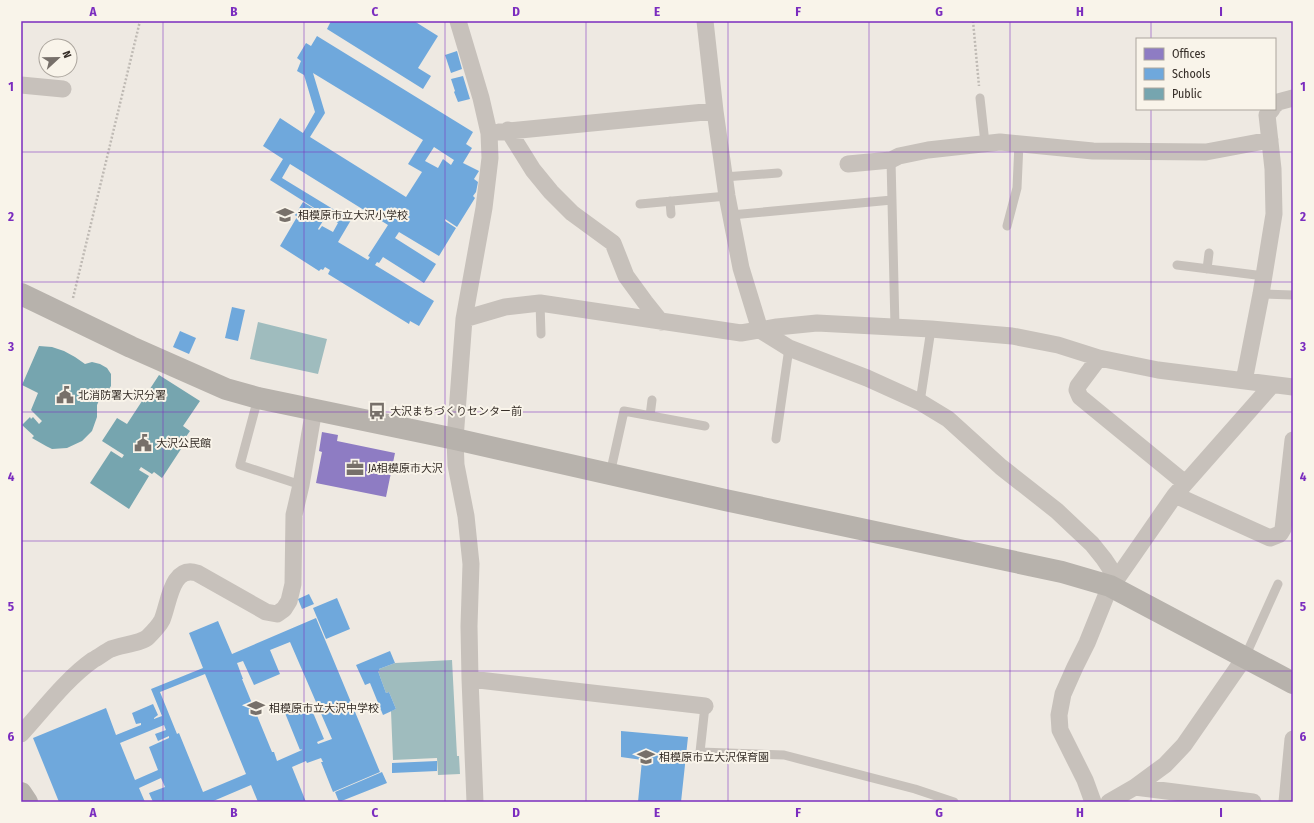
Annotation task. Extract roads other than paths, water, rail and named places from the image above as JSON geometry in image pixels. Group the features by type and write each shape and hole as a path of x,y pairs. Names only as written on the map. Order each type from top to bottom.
{"street":[{"path":"458,21 477,83 489,133 490,158 484,208 464,319 455,439 456,465 466,516 471,564 469,626 475,802"},
{"path":"705,21 715,111 727,196 741,268 760,330 789,348 866,378 920,402 948,419 1001,467 1057,511 1092,544 1110,568 1112,576 1110,586 1087,643 1062,694 1059,715 1060,730 1086,780 1093,802"},
{"path":"21,85 63,89"},
{"path":"1276,104 1278,102 1293,98"},
{"path":"1244,381 1261,294 1274,214 1273,169 1267,115 1271,110"},
{"path":"489,133 715,111"},
{"path":"508,130 533,170 552,192 572,213 613,243 626,276 661,322"},
{"path":"848,164 891,160 899,156 928,150 1000,142 1093,151 1206,152 1270,140"},
{"path":"21,294 131,347 226,389 258,398 455,439 610,475 1062,572 1110,586 1293,683"},
{"path":"464,319 506,307 540,303 741,333 817,323 931,329 1012,336 1058,345 1099,358 1158,370 1293,387"},
{"path":"1099,358 1078,386 1077,390 1080,397 1180,489 1270,538 1277,536 1283,529 1293,440"},
{"path":"1110,586 1118,577 1180,489 1272,385"},
{"path":"21,734 70,680 87,665 112,649 147,639 162,622 170,594 175,583 184,573 190,571 197,574 266,612 276,614 284,609 289,601 293,584 294,515 301,485 314,409"},
{"path":"1110,802 1135,787 1165,765 1184,745 1245,657"},
{"path":"470,679 705,706"},
{"path":"1287,802 1293,739"},
{"path":"1135,787 1253,802"},
{"path":"21,793 27,802"}],"lane":[{"path":"980,98 985,143"},
{"path":"1007,226 1018,188 1019,143"},
{"path":"891,160 895,327"},
{"path":"724,177 778,173"},
{"path":"640,204 727,196"},
{"path":"731,215 892,200"},
{"path":"670,201 670,214"},
{"path":"1207,269 1208,253"},
{"path":"1177,265 1264,276"},
{"path":"1261,294 1293,295"},
{"path":"540,303 541,334"},
{"path":"920,402 931,329"},
{"path":"776,439 789,348"},
{"path":"258,398 240,465 301,485"},
{"path":"650,416 652,400"},
{"path":"610,475 624,411 705,426"},
{"path":"1245,657 1278,584"},
{"path":"705,706 700,752 784,755 915,789 954,802"}],"water":[{"path":"258,322 327,339 318,374 250,359"},
{"path":"452,660 457,756 459,756 460,774 438,775 437,758 393,760 391,711 396,709 389,692 386,693 378,671 380,671 379,669 395,663"}],"place":[{"name":"相模原市立大沢小学校","path":"285,215"},
{"name":"北消防署大沢分署","path":"65,395"},
{"name":"大沢まちづくりセンター前","path":"377,411"},
{"name":"大沢公民館","path":"143,443"},
{"name":"JA相模原市大沢","path":"355,468"},
{"name":"相模原市立大沢中学校","path":"256,708"},
{"name":"相模原市立大沢保育園","path":"646,757"}]}
